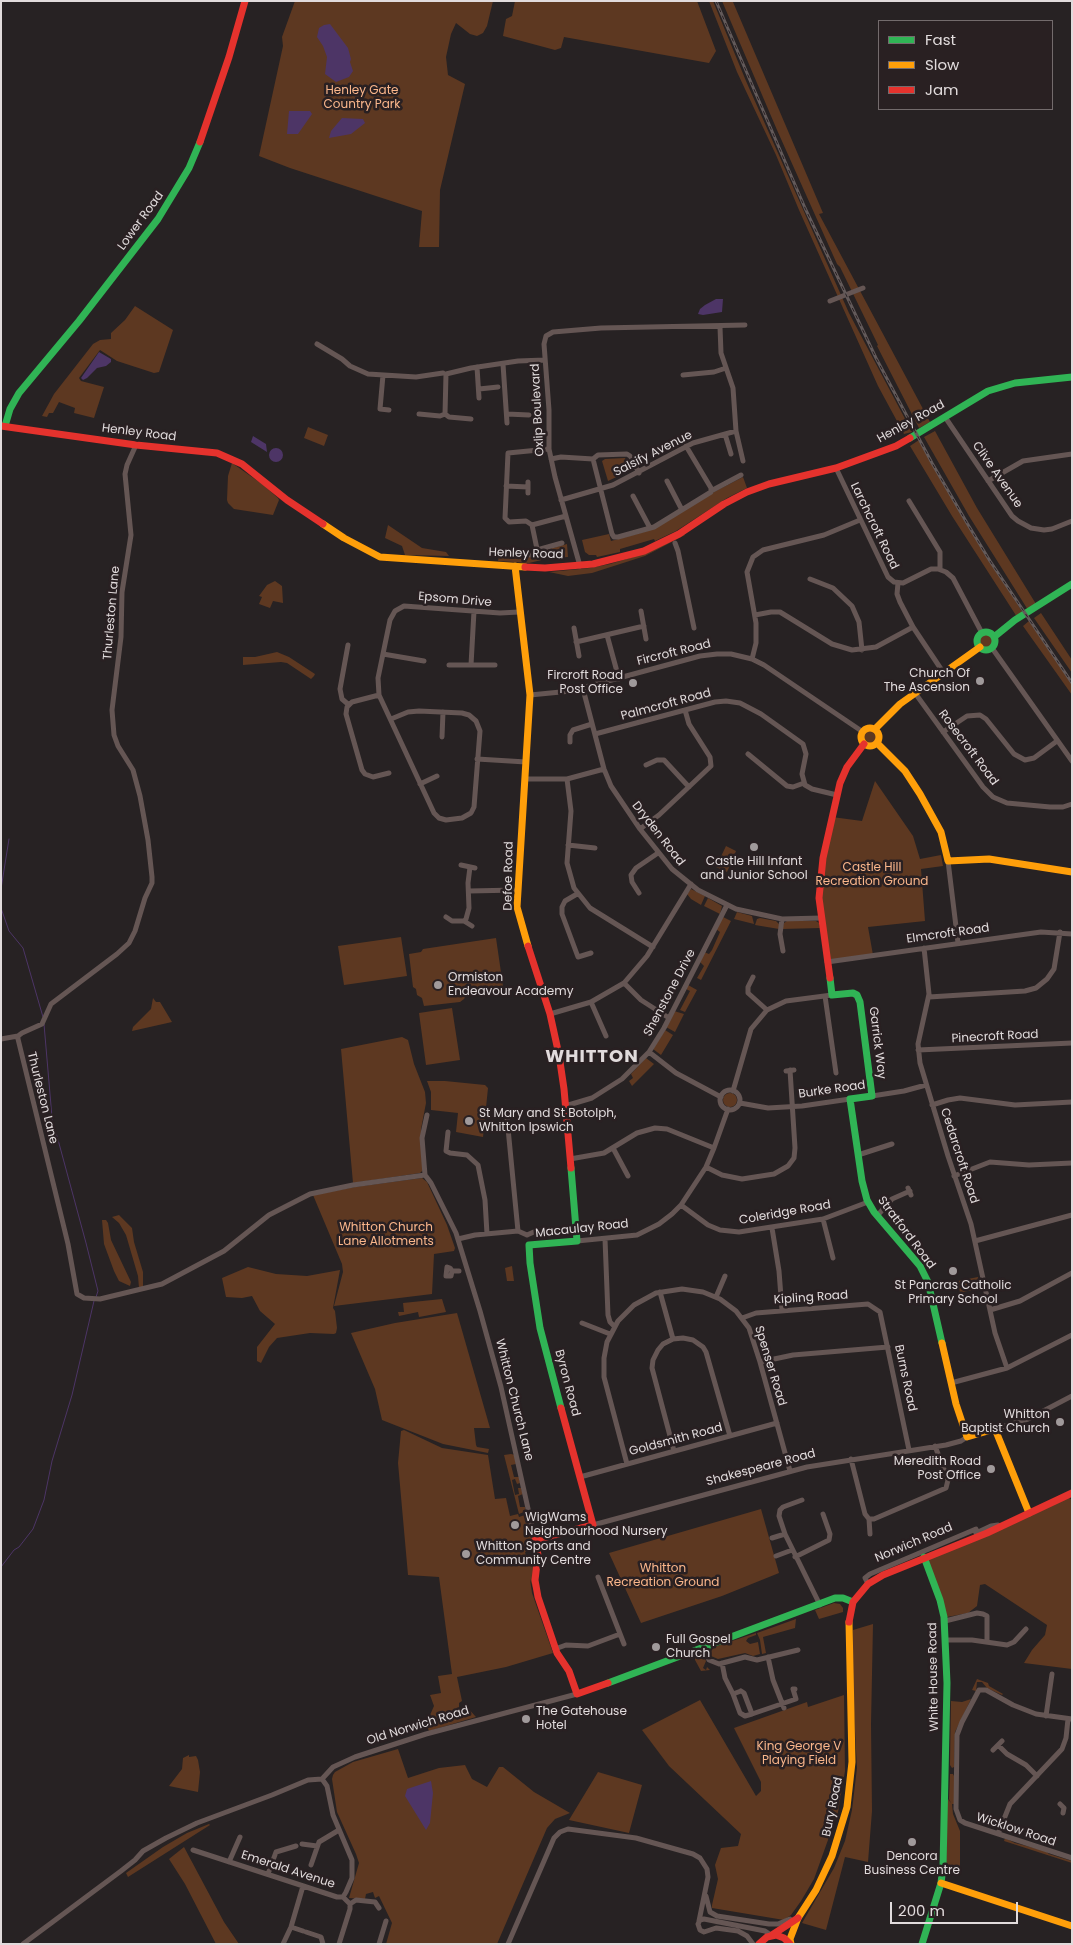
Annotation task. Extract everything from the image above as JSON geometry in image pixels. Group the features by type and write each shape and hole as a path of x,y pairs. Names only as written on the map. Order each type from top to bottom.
{"street":[{"name":"Lower Road","path":"3,426 19,393 79,321 158,219 189,168 229,58 245,1"},
{"path":"830,301 863,288"},
{"path":"743,461 736,431 733,388 721,353 720,327 746,325"},
{"name":"Oxlip Boulevard","path":"580,566 549,449 549,410 544,344 548,334 556,331 601,328 720,327"},
{"path":"317,344 350,366 368,374 416,377 529,360 545,360"},
{"path":"503,364 507,423"},
{"path":"477,367 479,398"},
{"path":"682,375 714,372 726,368"},
{"path":"445,374 445,414"},
{"path":"383,375 380,409 389,410"},
{"name":"Henley Road","path":"3,426 136,445 216,453 242,464 287,500 344,538 378,556 545,568 580,566 619,558 651,548 679,534 724,504 747,492 769,484 836,468 877,454 904,441 975,397 999,387 1072,377"},
{"path":"479,389 498,387"},
{"path":"420,414 440,416 445,414"},
{"path":"445,414 449,417 471,419"},
{"path":"507,414 529,415"},
{"name":"Clive Avenue","path":"945,417 1012,516 1024,525 1044,530 1072,521"},
{"name":"Salsify Avenue","path":"561,500 620,483 686,446 704,439 736,431"},
{"path":"725,434 730,454"},
{"name":"Thurleston Lane","path":"136,445 125,474 131,535 122,592 121,637 112,710 114,735 118,746 133,770 140,796 148,840 152,883 145,898 136,931 128,943 118,954 51,1004 42,1024 18,1036 79,1296 100,1299 162,1284 224,1252 269,1215 310,1194 353,1185 424,1175"},
{"path":"686,446 711,491"},
{"path":"549,449 508,452 506,520 526,522 532,525 566,516"},
{"path":"551,459 561,457 593,459 597,455 628,454 639,473"},
{"path":"988,481 1023,461 1072,454"},
{"path":"593,459 614,537 650,528 741,475"},
{"name":"Larchcroft Road","path":"836,468 886,574 892,581 898,583 909,582 931,569 940,569"},
{"path":"667,481 682,510"},
{"path":"506,486 528,487"},
{"path":"633,496 650,528"},
{"path":"910,501 940,552 940,569 953,578 982,633"},
{"path":"752,659 756,643 755,615 747,572 750,562 756,554 763,550 824,535 860,520"},
{"path":"500,554 535,555 537,550 532,525"},
{"path":"537,550 562,543"},
{"path":"675,543 694,628"},
{"name":"Defoe Road","path":"515,566 530,695 517,907 550,1014 559,1055 577,1241"},
{"path":"810,579 834,588 852,606 859,622 862,650"},
{"path":"898,583 898,598 913,627 943,672"},
{"path":"994,637 1015,620 1072,584"},
{"name":"Epsom Drive","path":"477,759 474,807 471,813 465,817 446,820 439,818 434,813 420,784 380,694 378,682 391,617 400,607 408,606 474,612 519,612"},
{"path":"641,611 646,639"},
{"path":"471,665 474,612"},
{"path":"755,615 780,612 837,646 852,650 862,650 880,645 913,627"},
{"path":"576,642 644,626"},
{"path":"574,628 579,656"},
{"path":"982,633 990,634 994,637"},
{"path":"982,633 978,640 980,647 984,650 992,648"},
{"path":"607,635 619,679"},
{"path":"992,648 994,637"},
{"path":"875,730 895,708 980,647"},
{"path":"346,648 340,689 343,700 348,706"},
{"path":"992,648 1072,761"},
{"path":"383,654 424,661"},
{"name":"Fircroft Road","path":"530,695 556,694 709,655 731,654 752,659 773,670 863,732"},
{"path":"449,665 495,665"},
{"name":"Dryden Road","path":"583,688 604,769 614,792 672,870 690,884 727,905 747,912 782,919 821,918"},
{"name":"Rosecroft Road","path":"915,693 983,787 996,799 1007,803 1050,808 1063,808 1072,804"},
{"path":"380,694 356,701 348,706 346,714 360,768 369,776 386,776"},
{"name":"Palmcroft Road","path":"595,734 685,710 726,701 740,702 753,708 803,744 806,754 802,774 804,783"},
{"path":"640,829 659,816 709,769 711,760 689,724 685,710"},
{"path":"391,720 411,711 469,715 476,721 480,731 477,759 526,762"},
{"path":"441,737 443,712"},
{"path":"944,732 967,716 980,715 986,719 1014,754 1025,760 1034,758 1057,741"},
{"path":"570,742 570,735 573,730 592,724"},
{"path":"868,728 875,730 879,736 877,743 871,746 864,744 861,737 863,732 868,728"},
{"path":"877,743 905,771 942,832 948,861 958,943"},
{"path":"836,1073 827,962 821,918 821,872 837,794 844,773 864,744"},
{"path":"748,754 787,786 793,787 804,783 812,789 837,794"},
{"path":"646,764 657,760 664,760 689,787"},
{"path":"525,779 567,779 604,769"},
{"path":"420,784 437,776"},
{"path":"567,779 571,811 568,868 577,894 590,908 653,946"},
{"path":"568,845 595,848"},
{"path":"640,893 632,882 631,874 636,868 658,853"},
{"path":"948,861 989,859 1072,872"},
{"path":"461,865 472,867 469,908 464,921"},
{"path":"550,1014 591,1002 608,994 624,983 644,961 690,884"},
{"path":"469,891 518,890"},
{"path":"577,894 565,901 562,907 562,914 578,957 591,953"},
{"name":"Shenstone Drive","path":"565,1106 592,1098 622,1079 649,1052 669,1018 727,905"},
{"path":"446,917 451,924 464,921 472,926"},
{"path":"782,919 780,934 783,951"},
{"name":"Elmcroft Road","path":"827,962 1041,932 1072,934"},
{"path":"929,997 1020,991 1036,988 1050,976 1054,969 1060,932"},
{"name":"Cedarcroft Road","path":"924,948 929,997 918,1050 932,1105 954,1176 966,1207 995,1333 1007,1368"},
{"path":"753,977 748,987 748,993 767,1010"},
{"path":"624,983 641,1000 669,1018"},
{"name":"Garrick Way","path":"829,995 849,993 856,995 860,1002 872,1096"},
{"path":"733,1090 752,1029 767,1010 782,1002 829,995"},
{"path":"591,1002 606,1036"},
{"path":"1,1039 18,1036"},
{"name":"Pinecroft Road","path":"918,1050 1072,1043"},
{"path":"649,1052 683,1078 721,1098 723,1106 728,1109 734,1109 740,1103 739,1095 733,1090 726,1091 721,1098"},
{"path":"706,1167 726,1176 742,1178 774,1174 786,1168 792,1162 795,1151 790,1070"},
{"name":"Burke Road","path":"740,1103 768,1108 792,1107 904,1091 926,1085"},
{"path":"932,1105 960,1098 1015,1105 1072,1102"},
{"name":"Stratford Road","path":"850,1099 862,1180 868,1202 877,1216 920,1266 928,1282 951,1383 967,1437"},
{"name":"Macaulay Road","path":"527,1235 528,1245 605,1239 644,1232 666,1220 681,1205 706,1167 728,1109"},
{"path":"424,1175 422,1138 427,1114"},
{"path":"507,1118 518,1231"},
{"path":"570,1159 594,1156 613,1148 641,1131 655,1128 667,1129 714,1148"},
{"path":"448,1132 446,1150 450,1153 467,1155 478,1165 485,1200 487,1234"},
{"path":"858,1155 892,1144"},
{"path":"613,1148 628,1176"},
{"path":"954,1176 990,1162 1036,1165 1072,1163"},
{"name":"Whitton Church Lane","path":"424,1175 431,1183 458,1239 499,1378 538,1556 535,1580 536,1592 558,1656 569,1670 577,1694"},
{"path":"877,1216 892,1199 910,1191"},
{"name":"Coleridge Road","path":"681,1205 708,1225 720,1230 739,1232 823,1219 868,1202"},
{"path":"975,1241 1072,1215"},
{"path":"823,1219 833,1258"},
{"path":"772,1228 779,1271 782,1310"},
{"name":"Macaulay Road","path":"458,1239 474,1235 518,1231 527,1235 536,1231 553,1231"},
{"path":"605,1239 608,1315 610,1322 614,1326"},
{"name":"Byron Road","path":"528,1245 532,1285 540,1328 593,1524"},
{"path":"452,1271 459,1271"},
{"path":"990,1310 1020,1302 1072,1273"},
{"path":"716,1297 725,1276"},
{"name":"Spenser Road","path":"627,1464 604,1377 604,1358 610,1334 614,1326 634,1305 660,1292 687,1289 716,1297 730,1306 751,1331 790,1471"},
{"path":"660,1292 673,1339"},
{"name":"Kipling Road","path":"742,1318 753,1313 868,1304 879,1311"},
{"name":"Burns Road","path":"879,1311 882,1315 909,1450"},
{"path":"582,1323 610,1334"},
{"path":"951,1383 1007,1368 1072,1335"},
{"path":"674,1451 652,1368 654,1356 658,1350 666,1342 673,1339 684,1338 693,1340 703,1347 706,1352 730,1436"},
{"path":"760,1362 793,1356 888,1348"},
{"path":"1028,1513 995,1429 1028,1419 1072,1396"},
{"name":"Goldsmith Road","path":"580,1477 777,1422"},
{"name":"Shakespeare Road","path":"535,1540 790,1471 851,1459 961,1442 967,1437 995,1429"},
{"path":"869,1520 946,1488 948,1480 935,1446"},
{"path":"851,1459 865,1514 869,1520 870,1534"},
{"name":"Norwich Road","path":"853,1602 868,1584 883,1575 1005,1524 1072,1493"},
{"path":"802,1500 785,1506 780,1510 779,1516 795,1557 820,1605"},
{"path":"795,1557 829,1540 830,1534 823,1514"},
{"name":"Norwich Road","path":"868,1584 865,1578 870,1574 976,1529 981,1534"},
{"path":"772,1538 785,1534"},
{"path":"776,1556 792,1550"},
{"name":"White House Road","path":"922,1944 941,1883 944,1859 946,1640 945,1621 940,1600 924,1557"},
{"path":"598,1577 624,1644"},
{"name":"Old Norwich Road","path":"23,1944 121,1872 136,1860 143,1851 197,1823 272,1796 308,1780 322,1779 333,1767 367,1753 426,1734 577,1694 838,1598 853,1602"},
{"name":"Bury Road","path":"790,1944 798,1918 816,1890 832,1856 847,1807 852,1762 848,1625 853,1602"},
{"path":"945,1621 977,1613 987,1616 987,1642"},
{"path":"946,1640 967,1639 1011,1644 1026,1629"},
{"path":"555,1648 566,1645 588,1646 620,1634"},
{"path":"703,1647 709,1660 717,1664 744,1657 754,1660 798,1650"},
{"path":"768,1657 773,1680 783,1706"},
{"path":"722,1664 725,1678 741,1714 744,1716 783,1706 796,1698 793,1689 795,1689"},
{"path":"998,1834 1008,1807 1062,1749 1066,1738 1070,1719 1046,1716 1052,1674"},
{"name":"White House Road","path":"957,1816 956,1771 959,1730 978,1692 982,1689 986,1690 1031,1712 1046,1716"},
{"path":"733,1694 743,1692 752,1714"},
{"path":"1002,1741 996,1748 1026,1764 1037,1776"},
{"path":"945,1770 956,1771"},
{"name":"Emerald Avenue","path":"193,1850 337,1897 343,1897 350,1885 353,1866 351,1854 339,1830 327,1786 322,1779"},
{"name":"Wicklow Road","path":"957,1816 965,1823 1072,1858"},
{"path":"508,1944 552,1841 558,1833 565,1829 574,1828 636,1838 693,1854 704,1862 708,1877 698,1926 700,1930 705,1932 710,1929 719,1928 738,1931 747,1936 753,1944"},
{"path":"311,1865 321,1840 339,1830"},
{"path":"229,1862 240,1837"},
{"path":"302,1844 317,1846"},
{"path":"268,1874 276,1852 285,1845 296,1846"},
{"path":"941,1883 1071,1925"},
{"path":"283,1944 291,1927 303,1886"},
{"path":"705,1893 710,1912 718,1916 774,1924 786,1922 802,1911"},
{"path":"339,1944 350,1912 350,1904 343,1897"},
{"path":"350,1904 356,1900 375,1902 379,1908"},
{"path":"702,1907 710,1924 710,1929"},
{"name":"Bury Road","path":"759,1944 763,1939 798,1918"},
{"path":"699,1921 707,1920 765,1931 784,1938 790,1944"},
{"path":"379,1944 386,1921"},
{"path":"291,1927 321,1937 323,1944"}],"green space":[{"name":"Henley Gate Country Park","path":"295,1 493,1 487,26 483,33 477,36 470,34 456,23 451,34 446,57 448,75 465,84 440,190 439,247 419,247 422,211 259,156 283,46 282,37"},
{"path":"515,1 697,1 716,51 709,63 564,37 561,48 555,50 503,36 506,19 512,16"},
{"path":"709,1 713,1 746,81 849,313 912,432 904,434 878,386 776,155 737,72"},
{"path":"722,1 733,2 823,213 819,214 930,422 919,428 837,264"},
{"path":"135,306 173,330 159,372 154,373 117,361 100,350 79,378 81,381 104,387 94,418 74,413 75,408 59,402 53,413 49,413 47,417 42,416 54,394 93,344 100,340 111,339 111,333 125,320"},
{"path":"308,427 328,435 324,446 304,438"},
{"path":"935,431 977,508 1036,604 1028,610 969,516 924,437"},
{"path":"919,440 968,525 1023,613 1017,617 952,516 910,446"},
{"path":"625,458 631,470 608,481 602,461 605,459"},
{"path":"232,463 278,498 279,500 273,515 234,509 228,503 228,476"},
{"path":"743,477 747,488 727,498 676,531 655,541 654,539 620,549 620,552 597,557 585,552 582,540 609,534 611,541 647,531"},
{"path":"388,525 422,548 446,552 449,556 405,555 402,546 385,538"},
{"path":"684,534 645,556 592,573 568,576 549,572 610,564 633,557"},
{"path":"567,544 568,557 550,558 529,563 498,561 499,556 543,556 542,551"},
{"path":"275,581 282,586 283,603 273,601 270,608 259,604 262,597 259,596 267,585"},
{"path":"1041,613 1072,660 1072,673 1034,618"},
{"path":"1029,621 1072,683 1072,695 1023,626"},
{"path":"986,634 991,636 993,641 991,646 986,648 981,646 979,641 981,636"},
{"path":"277,652 289,657 315,674 314,676 311,679 287,663 281,662 243,665 243,657 255,657"},
{"path":"870,730 875,732 877,737 875,742 870,744 865,742 863,737 865,732"},
{"name":"Castle Hill Recreation Ground","path":"875,781 913,836 920,859 941,855 943,866 921,869 925,921 868,927 873,955 827,962 819,898 832,817 862,821"},
{"path":"726,846 736,851 727,872 716,867"},
{"path":"691,889 705,896 701,905 687,894"},
{"path":"708,898 722,906 720,914 704,906"},
{"path":"737,912 752,916 754,924 734,919"},
{"path":"723,917 731,921 701,980 697,978 704,966 700,962 704,952 709,954 712,950 720,932 716,929"},
{"path":"757,919 776,921 779,924 779,929 755,925"},
{"path":"787,921 816,921 819,923 820,928 782,929"},
{"path":"401,937 407,976 344,985 338,946"},
{"path":"496,938 503,986 469,991 460,1002 424,1006 422,998 417,995 416,989 413,987 409,954 421,952 423,949"},
{"path":"688,985 697,990 685,1012 680,1010 690,991 686,989"},
{"path":"153,998 156,1002 160,1002 172,1022 132,1031 133,1027 151,1009"},
{"path":"452,1008 460,1060 426,1065 419,1013"},
{"path":"674,1011 684,1014 675,1032 666,1027"},
{"path":"665,1030 673,1035 661,1055 653,1049"},
{"path":"402,1037 408,1040 414,1064 425,1092 426,1103 421,1129 423,1170 420,1173 353,1183 341,1049"},
{"path":"646,1058 654,1064 632,1086 629,1081 633,1078 631,1074"},
{"path":"427,1081 485,1085 488,1088 483,1137 456,1132 458,1113 431,1110 431,1092"},
{"path":"730,1093 735,1095 737,1100 735,1105 730,1107 725,1105 723,1100 725,1095"},
{"name":"Whitton Church Lane Allotments","path":"422,1178 427,1182 447,1225 455,1248 454,1251 434,1254 432,1294 334,1306 343,1272 342,1264 313,1195"},
{"path":"119,1215 132,1228 143,1272 143,1289 139,1288 138,1276 126,1235 119,1223 112,1217"},
{"path":"102,1220 106,1220 108,1223 111,1240 131,1282 130,1286 119,1281 114,1271 104,1244"},
{"path":"512,1266 514,1281 507,1281 505,1268"},
{"path":"248,1267 276,1274 307,1276 340,1270 333,1308 335,1311 336,1333 310,1333 277,1338 269,1347 261,1363 257,1361 257,1347 275,1324 260,1311 252,1296 242,1298 226,1297 222,1278"},
{"path":"978,1277 980,1288 960,1293 958,1281"},
{"path":"442,1299 446,1312 419,1317 418,1312 399,1316 398,1312 404,1312 403,1303"},
{"path":"457,1313 490,1428 474,1428 476,1445 477,1447 489,1449 488,1453 443,1444 382,1420 375,1389 351,1333 395,1323"},
{"name":"Whitton Sports and Community Centre","path":"404,1430 442,1448 488,1455 495,1499 506,1498 510,1516 518,1514 519,1517 525,1515 528,1517 534,1549 525,1552 526,1556 536,1556 535,1594 530,1579 532,1593 553,1653 506,1667 457,1677 462,1701 459,1703 459,1708 463,1711 466,1710 464,1707 466,1706 476,1717 429,1731 426,1724 434,1706 430,1695 441,1693 438,1676 452,1674 439,1577 408,1575 398,1463 401,1431"},
{"path":"504,1455 515,1455 516,1464 511,1465 514,1477 519,1477 520,1483 517,1484 515,1479 512,1480 515,1495 519,1494 518,1488 521,1488 523,1494 518,1496 520,1507 525,1507 526,1511 519,1514"},
{"path":"1065,1495 1072,1500 1072,1669 1024,1663 1045,1635 1047,1625 985,1584 980,1585 977,1606 968,1613 947,1617 924,1557"},
{"name":"Whitton Recreation Ground","path":"761,1509 779,1573 722,1596 641,1623 609,1553"},
{"path":"834,1603 840,1604 843,1612 819,1619 815,1610"},
{"path":"796,1619 795,1628 763,1637 766,1653 762,1654 757,1633"},
{"path":"873,1624 872,1811 868,1862 845,1857 826,1930 802,1923 834,1868 845,1841 852,1810 857,1768 853,1694 853,1630"},
{"path":"756,1633 756,1635 748,1638 746,1641 750,1644 758,1642 760,1654 753,1656 745,1653 718,1659 711,1656 710,1653 714,1647"},
{"path":"695,1655 704,1657 706,1661 703,1668 706,1670 707,1667 710,1670 701,1671 695,1660"},
{"path":"977,1679 988,1683 989,1686 1003,1694 987,1688 982,1682 977,1682 976,1691 972,1690"},
{"name":"King George V Playing Field","path":"844,1695 845,1771 838,1812 814,1879 801,1901 791,1915 784,1920 712,1908 718,1879 715,1865 721,1848 738,1846 741,1834 669,1766 642,1730 700,1700 756,1796 761,1791 761,1782 734,1728 807,1702 808,1707"},
{"path":"971,1699 955,1732 954,1767 952,1768 950,1765 951,1701 962,1702"},
{"path":"398,1749 408,1778 439,1768 465,1765 472,1779 487,1787 499,1767 503,1767 534,1792 570,1813 555,1819 547,1828 497,1944 386,1944 392,1923 379,1896 375,1898 373,1892 366,1894 365,1899 349,1898 359,1863 337,1812 333,1775 353,1762"},
{"path":"189,1755 189,1757 196,1756 198,1760 200,1772 198,1792 169,1786 182,1769 183,1758"},
{"path":"598,1772 642,1785 629,1833 569,1820"},
{"path":"950,1774 953,1774 955,1778 954,1804 952,1804 953,1814 960,1831 960,1872 957,1874 951,1867 946,1865 948,1799 951,1803 949,1799"},
{"path":"209,1824 128,1877 126,1873 163,1847 187,1833"},
{"path":"1005,1838 1015,1843 1046,1851 1049,1854 1072,1861 1072,1863 1004,1841"},
{"path":"184,1847 224,1922 239,1944 216,1944 185,1884 169,1859"}],"shaded area":[{"path":"330,24 348,48 353,71 349,77 336,82 325,74 327,57 317,37 319,28"},
{"path":"289,111 310,111 312,114 298,134 287,134"},
{"path":"342,118 363,119 365,123 351,134 329,138 331,131"},
{"path":"716,299 723,299 722,312 698,314 700,309"},
{"path":"99,352 111,359 111,362 106,366 97,368 83,380 81,378"},
{"path":"253,436 266,444 267,452 251,442"},
{"path":"276,448 281,450 283,455 281,460 276,462 271,460 269,455 271,450"},
{"path":"431,1781 433,1793 430,1823 426,1830 405,1796 407,1789"}],"waterway":[{"path":"1,889 9,839"},
{"path":"1,908 9,931 23,948 43,1017"},
{"path":"44,1024 53,1129 57,1136 86,1243 98,1291 96,1297"},
{"path":"1,1567 33,1529 44,1500 52,1461 72,1395 94,1301"}],"railway":[{"path":"716,1 805,208 876,358 932,463 967,523 990,561 1072,683"}],"traffic: fast":[{"path":"5,426 10,409 19,393 79,321 158,219 189,168 200,142"},
{"path":"910,438 988,391 1015,383 1072,377"},
{"path":"994,637 1015,620 1072,584"},
{"path":"986,632 992,635 995,641 992,647 986,650 980,647 977,641 980,635 986,632"},
{"path":"830,978 832,995 853,993 857,995 860,1002 872,1096 850,1099 862,1181 867,1200 874,1212 920,1266 928,1282 942,1343"},
{"path":"561,1408 540,1328 529,1245 577,1241 571,1168"},
{"path":"922,1944 941,1883 943,1867 947,1683 944,1617 940,1600 924,1557"},
{"path":"608,1683 835,1598 843,1598 853,1602"}],"traffic: slow":[{"path":"323,524 344,538 380,557 525,567"},
{"path":"515,566 530,695 517,907 528,946"},
{"path":"875,729 900,704 980,647"},
{"path":"870,728 876,731 879,737 876,743 870,746 864,743 861,737 864,731 870,728"},
{"path":"877,743 905,771 920,794 941,832 948,861 989,859 1072,872"},
{"path":"942,1343 956,1404 967,1437 995,1429 1029,1513"},
{"path":"791,1944 790,1939 798,1918 816,1890 832,1856 847,1807 852,1762 849,1622"},
{"path":"941,1883 1072,1926"}],"traffic: jam":[{"path":"200,142 229,57 245,1"},
{"path":"1,426 136,445 217,453 242,464 287,500 323,524"},
{"path":"525,567 545,568 593,564 644,551 679,534 724,504 747,492 769,484 836,468 896,446 910,438"},
{"path":"830,978 819,898 823,858 840,783 847,767 864,744"},
{"path":"528,946 550,1014 559,1055 571,1168"},
{"path":"561,1408 593,1525 535,1540 538,1555 535,1580 538,1597 557,1653 569,1671 577,1694 608,1683"},
{"path":"849,1622 853,1602 868,1584 883,1575 987,1533 1072,1493"},
{"path":"772,1935 798,1918"},
{"path":"759,1944 767,1937 776,1935 784,1938 790,1944"}],"place":[{"name":"Church Of The Ascension","path":"980,681"},
{"name":"Fircroft Road Post Office","path":"633,683"},
{"name":"Castle Hill Infant and Junior School","path":"754,847"},
{"name":"Ormiston Endeavour Academy","path":"438,985"},
{"name":"St Mary and St Botolph, Whitton Ipswich","path":"469,1121"},
{"name":"St Pancras Catholic Primary School","path":"953,1271"},
{"name":"Whitton Baptist Church","path":"1060,1422"},
{"name":"Meredith Road Post Office","path":"991,1469"},
{"name":"WigWams Neighbourhood Nursery","path":"515,1525"},
{"name":"Whitton Sports and Community Centre","path":"466,1554"},
{"name":"Full Gospel Church","path":"656,1647"},
{"name":"The Gatehouse Hotel","path":"526,1719"},
{"name":"Dencora Business Centre","path":"912,1842"}],"district":[{"name":"WHITTON","path":"592,1057"}]}
